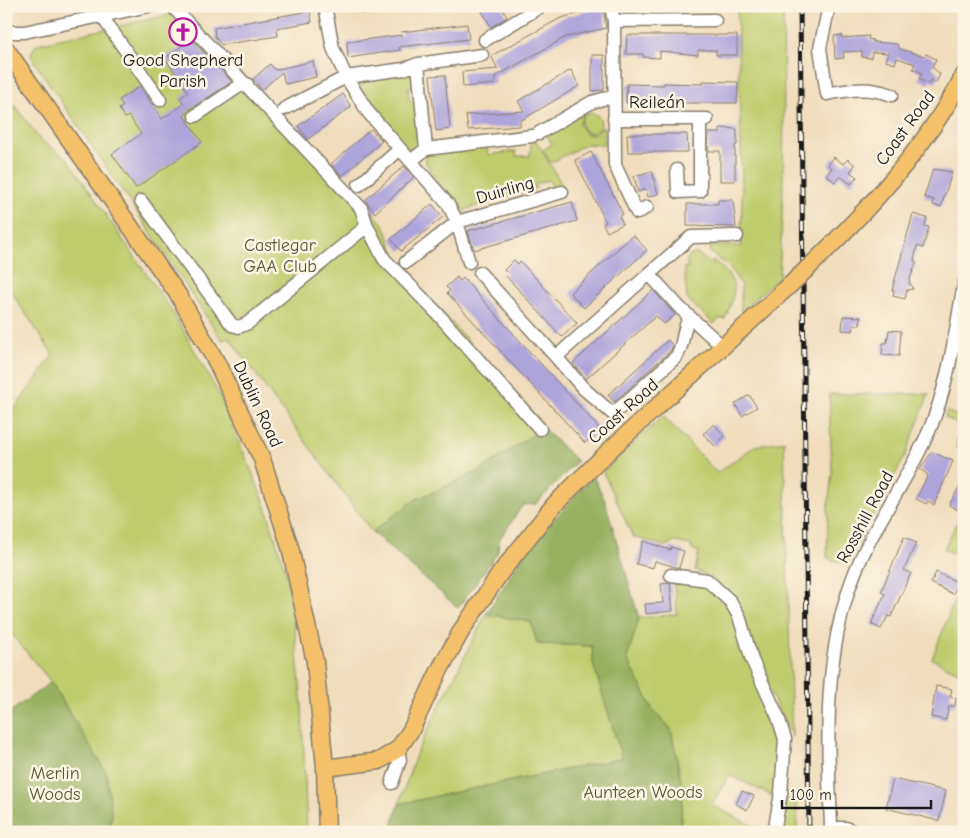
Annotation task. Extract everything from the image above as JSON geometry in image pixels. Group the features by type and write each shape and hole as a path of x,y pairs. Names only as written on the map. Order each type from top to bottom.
{"main road":[{"name":"Dublin Road","path":"6,49 179,296 218,363 262,459 290,547 315,662 326,768 327,832"},
{"name":"Coast Road","path":"326,768 372,764 386,758 398,749 411,730 456,641 501,572 554,505 587,471 850,228 894,178 962,85"}],"street":[{"path":"6,32 24,32 97,13 149,6"},
{"path":"172,6 361,208 366,226 384,259 437,313 540,430"},
{"name":"Duirling","path":"325,6 334,48 346,77 368,112 412,160 448,204 457,222 469,262"},
{"path":"485,40 521,11 541,6"},
{"name":"Reileán","path":"611,6 614,21 614,151 617,173 637,212 647,207"},
{"path":"828,6 820,48 827,94 858,88 871,89 892,95"},
{"path":"97,13 160,100"},
{"path":"614,21 716,20"},
{"path":"284,109 346,77 482,55"},
{"path":"412,160 426,149 418,64"},
{"path":"195,116 238,87 247,84"},
{"name":"Reileán","path":"426,149 535,135 592,102 614,96"},
{"name":"Reileán","path":"614,119 704,119 700,192 678,192 677,170"},
{"path":"359,185 400,149"},
{"name":"Duirling","path":"406,262 457,222 562,192"},
{"path":"141,201 232,325 239,327 248,323 366,226"},
{"path":"556,357 691,237 736,236"},
{"path":"480,273 584,388 613,414 676,357 682,345 684,328 690,317"},
{"path":"648,274 690,317 710,333 722,346"},
{"name":"Rosshill Road","path":"831,830 829,724 832,660 836,637 856,568 869,540 914,462 941,399 949,369 964,284"},
{"path":"671,575 707,580 730,601 738,616 752,660 778,716 785,739 781,793 774,832"},
{"path":"392,783 400,760 398,749"},
{"path":"831,830 846,828 855,832"}],"green space":[{"path":"737,6 783,6 784,108 779,277 741,312 741,285 729,267 710,252 711,246 741,246 742,191"},
{"name":"Castlegar GAA Club","path":"183,12 384,225 399,265 537,417 543,428 478,472 415,500 372,532 229,338 222,340 35,63 31,54 35,46 41,43"},
{"path":"409,73 413,76 416,87 408,88 409,100 417,102 421,146 414,150 399,141 376,114 359,89 365,79"},
{"path":"6,93 40,140 67,158 174,314 220,396 264,501 288,579 295,632 302,706 307,832 108,832 112,816 72,718 51,682 10,632 6,562 6,421 53,355 6,284"},
{"path":"581,113 583,115 579,125 586,134 596,134 604,126 604,145 586,144 551,163 543,150 552,144 546,134"},
{"path":"591,113 598,116 601,123 598,130 591,133 584,130 581,123 584,116"},
{"path":"535,139 564,188 554,191 549,180 535,184 536,188 464,210 466,217 461,217 424,160 431,152 487,147 488,155 516,151 516,156 530,156 531,141"},
{"path":"696,253 712,264 713,260 722,267 732,280 734,286 734,293 725,319 719,319 714,324 687,299 684,267 689,267 686,262 689,256"},
{"path":"829,394 929,394 905,456 847,564 827,558 828,508 832,472"},
{"path":"947,411 964,419 964,452 956,448 959,425 945,417"},
{"path":"663,416 717,473 755,446 784,441 792,737 757,665 742,620 708,576 695,570 699,552 691,549 691,545 675,542 665,546 633,537 603,472"},
{"path":"543,428 577,461 536,504 523,505 499,540 498,552 458,608 372,532 415,500 478,472"},
{"name":"Aunteen Woods","path":"593,476 605,501 639,618 627,658 652,708 671,729 683,791 680,832 390,832 399,804 622,758 593,663 592,646 537,644 531,622 486,614 526,551"},
{"path":"964,508 964,559 944,549"},
{"path":"964,574 964,675 932,659"},
{"path":"674,584 700,586 712,592 730,610 782,731 777,798 729,775 712,805 764,832 680,832 683,791 671,729 652,708 627,658 639,618 677,614"},
{"path":"486,614 531,622 537,644 592,646 593,663 622,758 399,804 418,749"},
{"name":"Merlin Woods","path":"51,682 106,772 112,816 108,832 6,832 6,715"},
{"path":"785,799 797,804 797,832 776,832"}],"building":[{"path":"361,6 384,6 384,11 362,14"},
{"path":"479,6 501,6 507,17 491,27"},
{"path":"603,7 606,28 566,37 495,77 495,84 463,87 462,72 498,69 491,56 561,18"},
{"path":"310,11 312,22 277,28 278,36 221,45 215,37 214,28"},
{"path":"467,24 469,39 399,47 400,50 348,58 347,42 402,35 401,32"},
{"path":"184,31 232,82 190,109 184,116 202,142 136,188 112,154 141,134 129,116 125,118 119,109 123,106 119,100 140,86 162,119 184,104 180,98 188,92 165,58 189,41 181,36"},
{"path":"627,35 737,35 737,55 716,55 716,50 698,50 698,55 660,51 660,58 643,57 643,54 626,54"},
{"path":"842,35 842,38 869,36 868,39 873,40 873,42 897,44 900,49 924,56 926,54 936,59 932,67 940,74 936,83 930,80 929,84 919,79 922,73 913,69 915,64 897,58 895,64 886,61 889,53 872,52 871,58 862,57 862,51 843,52 844,58 835,59 834,36"},
{"path":"592,55 604,55 604,90 592,91"},
{"path":"313,61 316,77 285,84 282,72 262,90 253,79 270,64 275,70"},
{"path":"571,70 579,86 520,121 520,126 468,130 466,115 524,111 518,101"},
{"path":"445,75 450,129 436,131 430,76"},
{"path":"703,81 738,82 737,103 626,103 627,84 703,84"},
{"path":"343,94 351,107 308,139 298,126"},
{"path":"720,128 737,129 735,181 720,181 720,151 708,151 709,133 720,133"},
{"path":"371,129 382,141 342,176 331,164"},
{"path":"627,134 687,134 688,152 628,152"},
{"path":"591,152 623,214 619,216 623,224 607,232 603,224 606,222 575,160"},
{"path":"834,157 843,164 848,159 855,165 850,172 857,177 851,184 840,176 835,182 826,175 832,168 828,165"},
{"path":"404,166 414,177 375,213 365,200"},
{"path":"933,169 952,172 941,207 933,205 934,200 924,197"},
{"path":"652,171 658,194 648,197 646,189 638,192 634,176"},
{"path":"718,200 733,200 736,227 687,226 687,204 718,204"},
{"path":"572,202 577,221 474,250 468,231"},
{"path":"432,204 443,217 401,251 391,239"},
{"path":"913,214 927,218 925,226 929,227 923,248 917,246 914,260 916,263 909,282 913,289 907,290 905,299 893,296 894,290 892,290"},
{"path":"633,235 647,250 584,308 570,293"},
{"path":"514,260 518,264 520,261 577,323 562,337 505,275 507,273 504,270"},
{"path":"457,277 460,281 463,278 600,429 585,443 447,293 450,290 446,287"},
{"path":"653,290 675,315 664,324 656,316 586,379 573,363"},
{"path":"843,316 861,317 860,325 854,325 853,331 842,330"},
{"path":"889,330 901,331 899,356 882,355 883,343 887,343"},
{"path":"668,340 673,346 670,351 614,402 608,395"},
{"path":"749,395 757,407 742,416 735,404"},
{"path":"714,424 725,436 715,446 703,434"},
{"path":"932,452 953,461 934,505 928,501 926,504 916,499 928,475 920,469"},
{"path":"964,479 964,504 960,511 949,505"},
{"path":"904,537 916,543 904,570 911,573 891,617 888,616 881,629 871,624 885,594 881,592"},
{"path":"643,541 670,550 671,547 684,551 679,568 655,561 653,568 636,564"},
{"path":"936,572 959,583 953,594 931,583"},
{"path":"670,583 673,611 646,614 645,604 663,603 661,584"},
{"path":"936,686 952,689 950,697 956,698 955,706 949,706 946,720 931,717"},
{"path":"893,779 946,791 939,821 886,808"},
{"path":"742,791 754,796 747,810 736,804"}],"railway":[{"path":"800,6 809,832"}],"place":[{"name":"Good Shepherd Parish","path":"183,32"}]}
